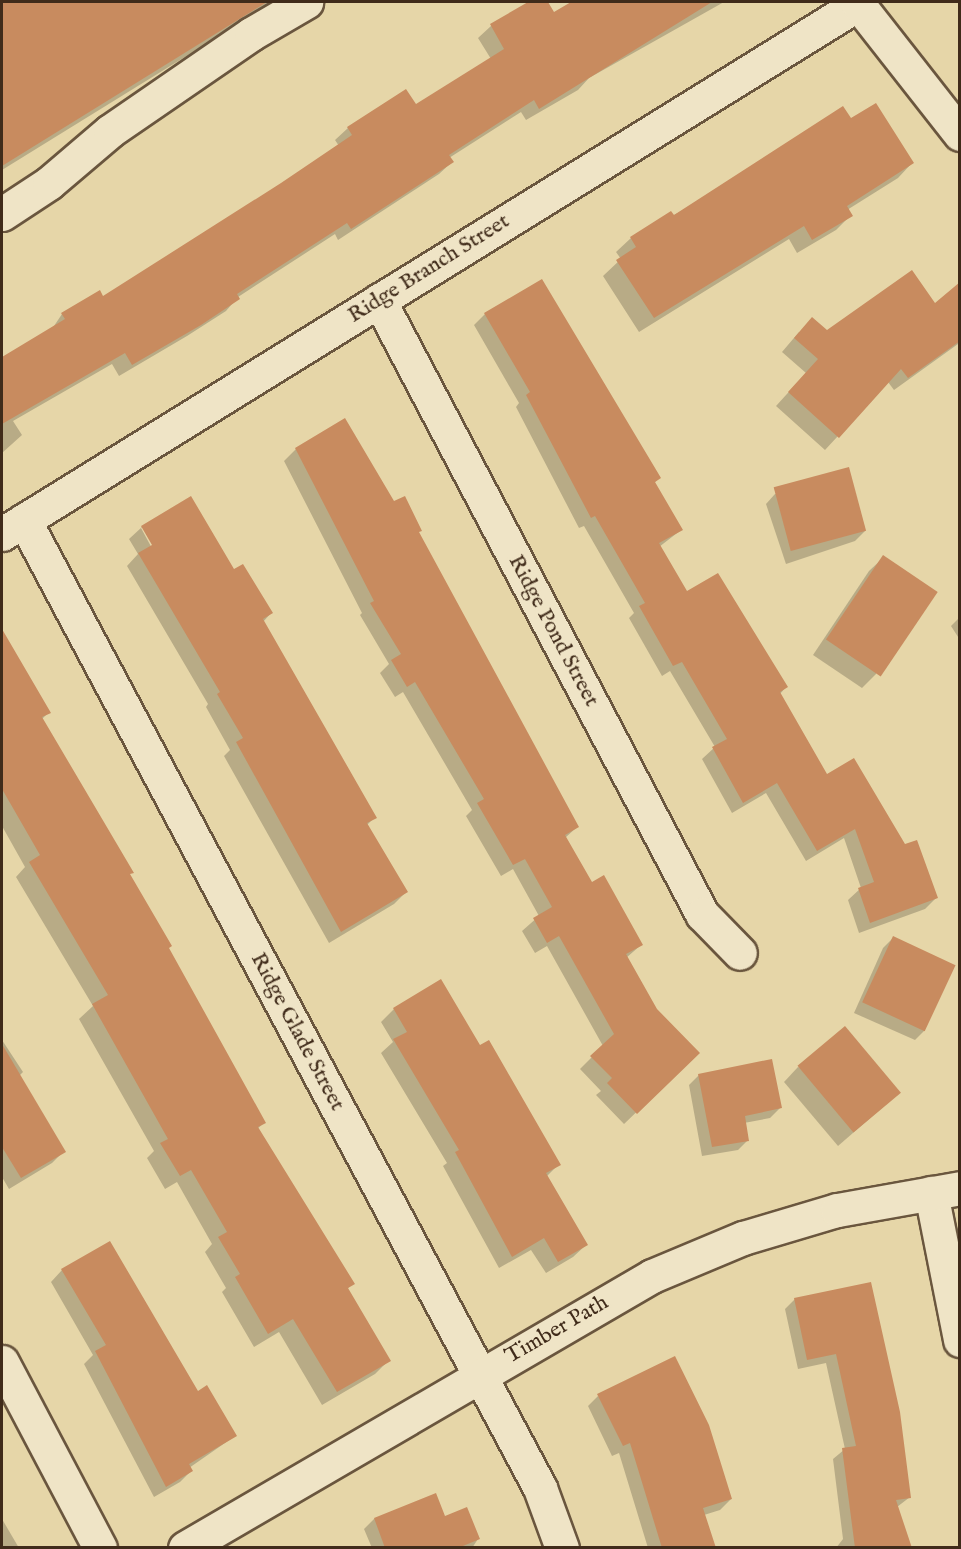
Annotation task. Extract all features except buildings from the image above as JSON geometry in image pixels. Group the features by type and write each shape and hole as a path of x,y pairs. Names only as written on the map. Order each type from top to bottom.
{"street":[{"path":"2,214 48,183 110,131 251,34 306,2"},
{"name":"Ridge Branch Street","path":"13,527 858,4 960,134"},
{"name":"Ridge Pond Street","path":"379,300 702,914 740,953"},
{"name":"Ridge Glade Street","path":"13,527 480,1375 540,1488 562,1548"},
{"path":"945,1191 960,1340"},
{"name":"Timber Path","path":"185,1548 652,1276 742,1238 837,1210 945,1191"},
{"path":"2,1362 100,1548"}]}
